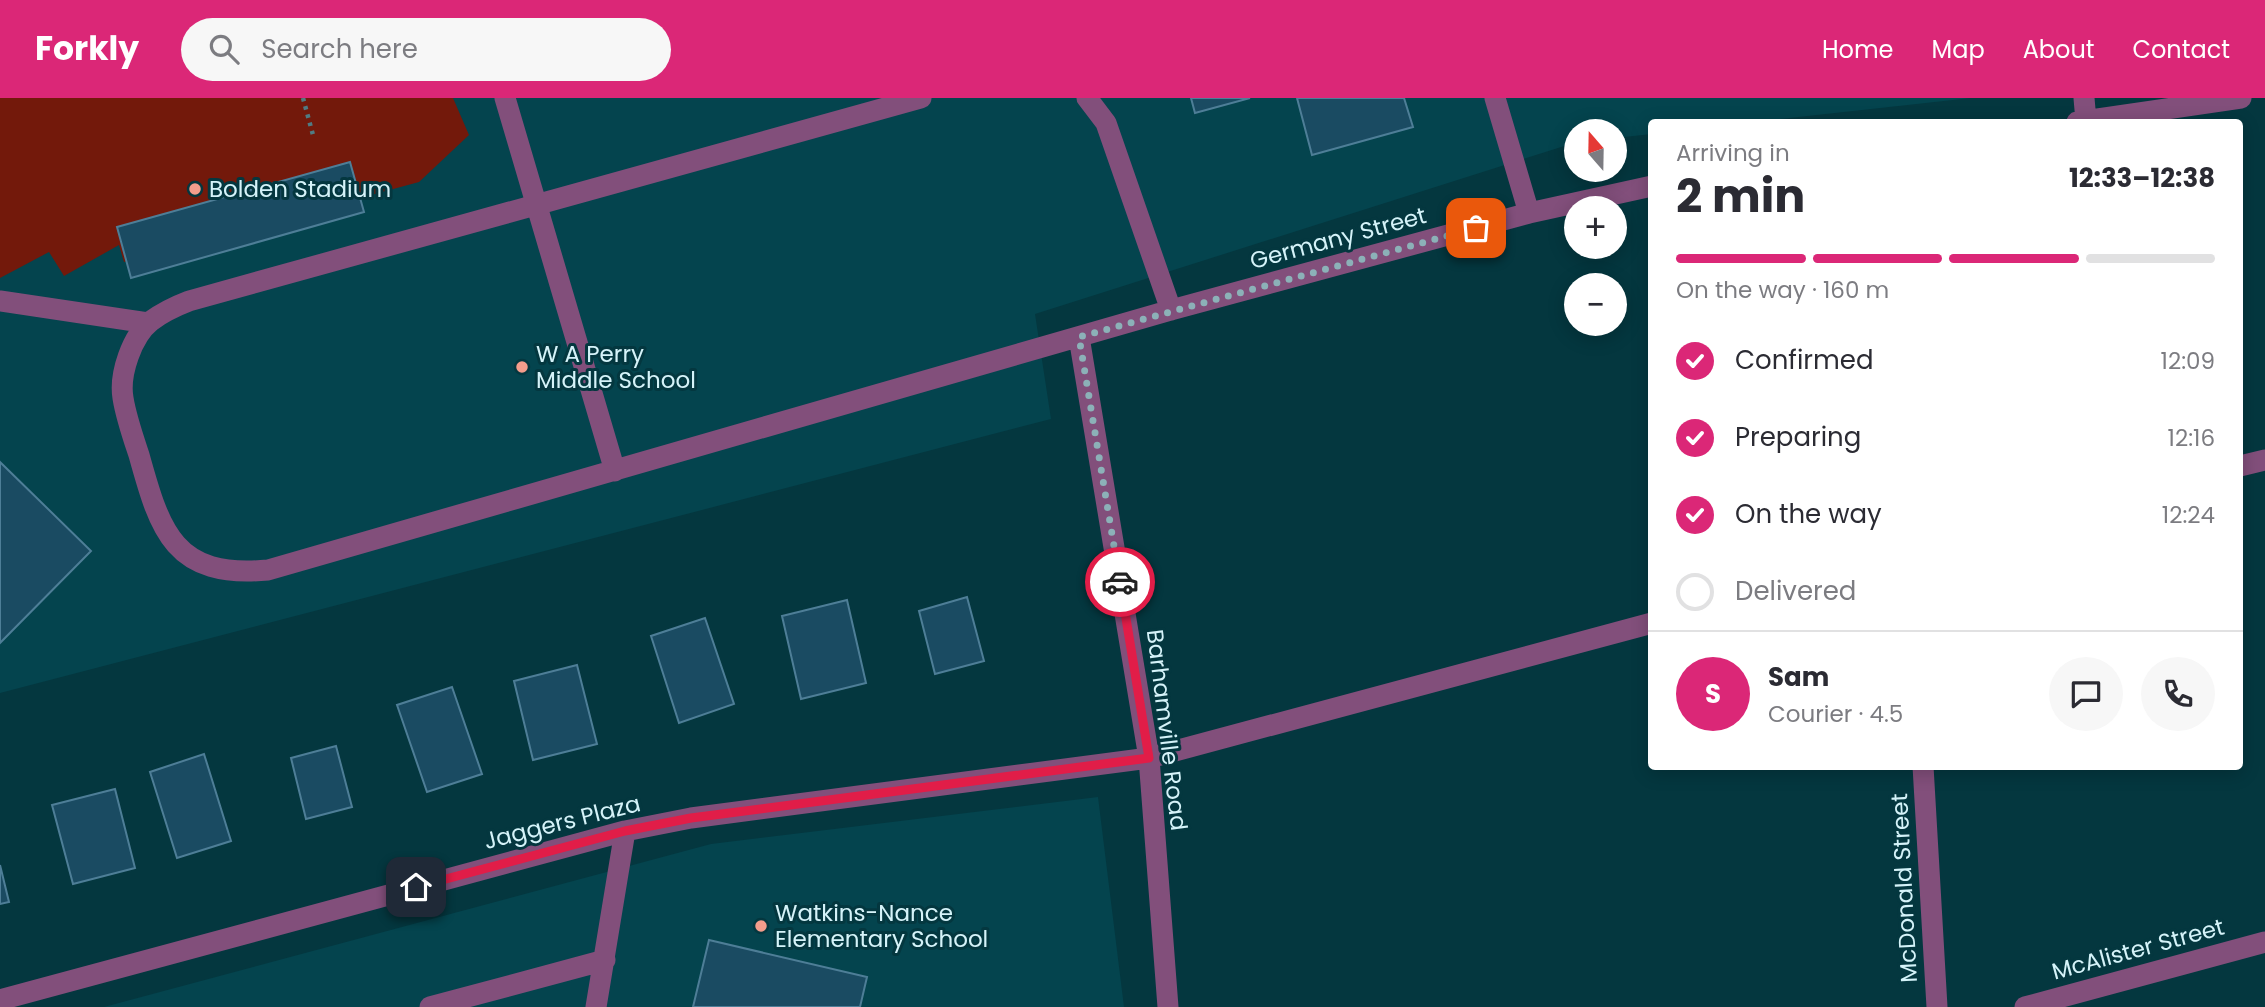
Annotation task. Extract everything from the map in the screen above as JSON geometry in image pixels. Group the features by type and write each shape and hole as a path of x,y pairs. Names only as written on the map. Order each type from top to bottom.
{"street":[{"path":"505,98 615,471"},
{"path":"0,301 148,323 166,310 189,301 921,98"},
{"path":"1087,98 1106,123 1171,310"},
{"path":"1495,98 1529,213"},
{"path":"2081,119 2084,98"},
{"path":"2129,119 2208,114 2241,98"},
{"name":"Germany Street","path":"148,323 133,347 123,372 122,397 156,516 168,539 187,555 218,568 240,573 268,570 1171,310 1529,213 1648,187"},
{"name":"Barhamville Road","path":"1079,337 1149,758 1168,1007"},
{"path":"2243,465 2265,460"},
{"path":"1149,758 1648,624"},
{"name":"Jaggers Plaza","path":"0,1000 625,831 691,818 1149,758"},
{"name":"McDonald Street","path":"1923,770 1937,1007"},
{"path":"596,1007 625,831"},
{"name":"McAlister Street","path":"2025,1007 2265,942"},
{"path":"430,1007 605,960"}],"path":[{"path":"303,98 313,135"}],"shaded area":[{"name":"W A Perry Middle School","path":"0,98 1971,98 1779,119 1648,119 1648,134 1628,137 1628,119 1564,119 1564,146 1035,314 1051,419 0,693"},
{"name":"Bolden Stadium","path":"0,98 453,98 469,135 419,182 124,262 119,245 64,276 49,252 0,278"},
{"name":"Watkins-Nance Elementary School","path":"1098,797 1124,1007 104,1007 711,844"}],"building":[{"path":"1191,98 1250,98 1195,113"},
{"path":"1297,98 1404,98 1413,127 1312,155"},
{"path":"350,162 364,212 131,278 117,227"},
{"path":"0,462 91,551 0,643"},
{"path":"967,597 984,661 935,674 919,611"},
{"path":"847,600 866,683 801,699 782,616"},
{"path":"705,618 734,704 679,723 651,636"},
{"path":"577,665 597,744 533,760 514,681"},
{"path":"452,687 482,774 427,792 397,705"},
{"path":"336,746 352,807 306,819 291,758"},
{"path":"204,754 231,841 177,858 150,772"},
{"path":"115,789 135,868 73,884 52,805"},
{"path":"0,865 9,902 0,904"},
{"path":"709,940 867,977 860,1007 693,1007"}],"way so far":[{"path":"1120,582 1079,337 1476,228"}],"place":[{"name":"Bolden Stadium","path":"195,189"},
{"name":"W A Perry Middle School","path":"522,367"},
{"name":"Watkins-Nance Elementary School","path":"761,926"}],"route":[{"path":"416,887 625,831 691,818 1149,758 1120,582"}]}
